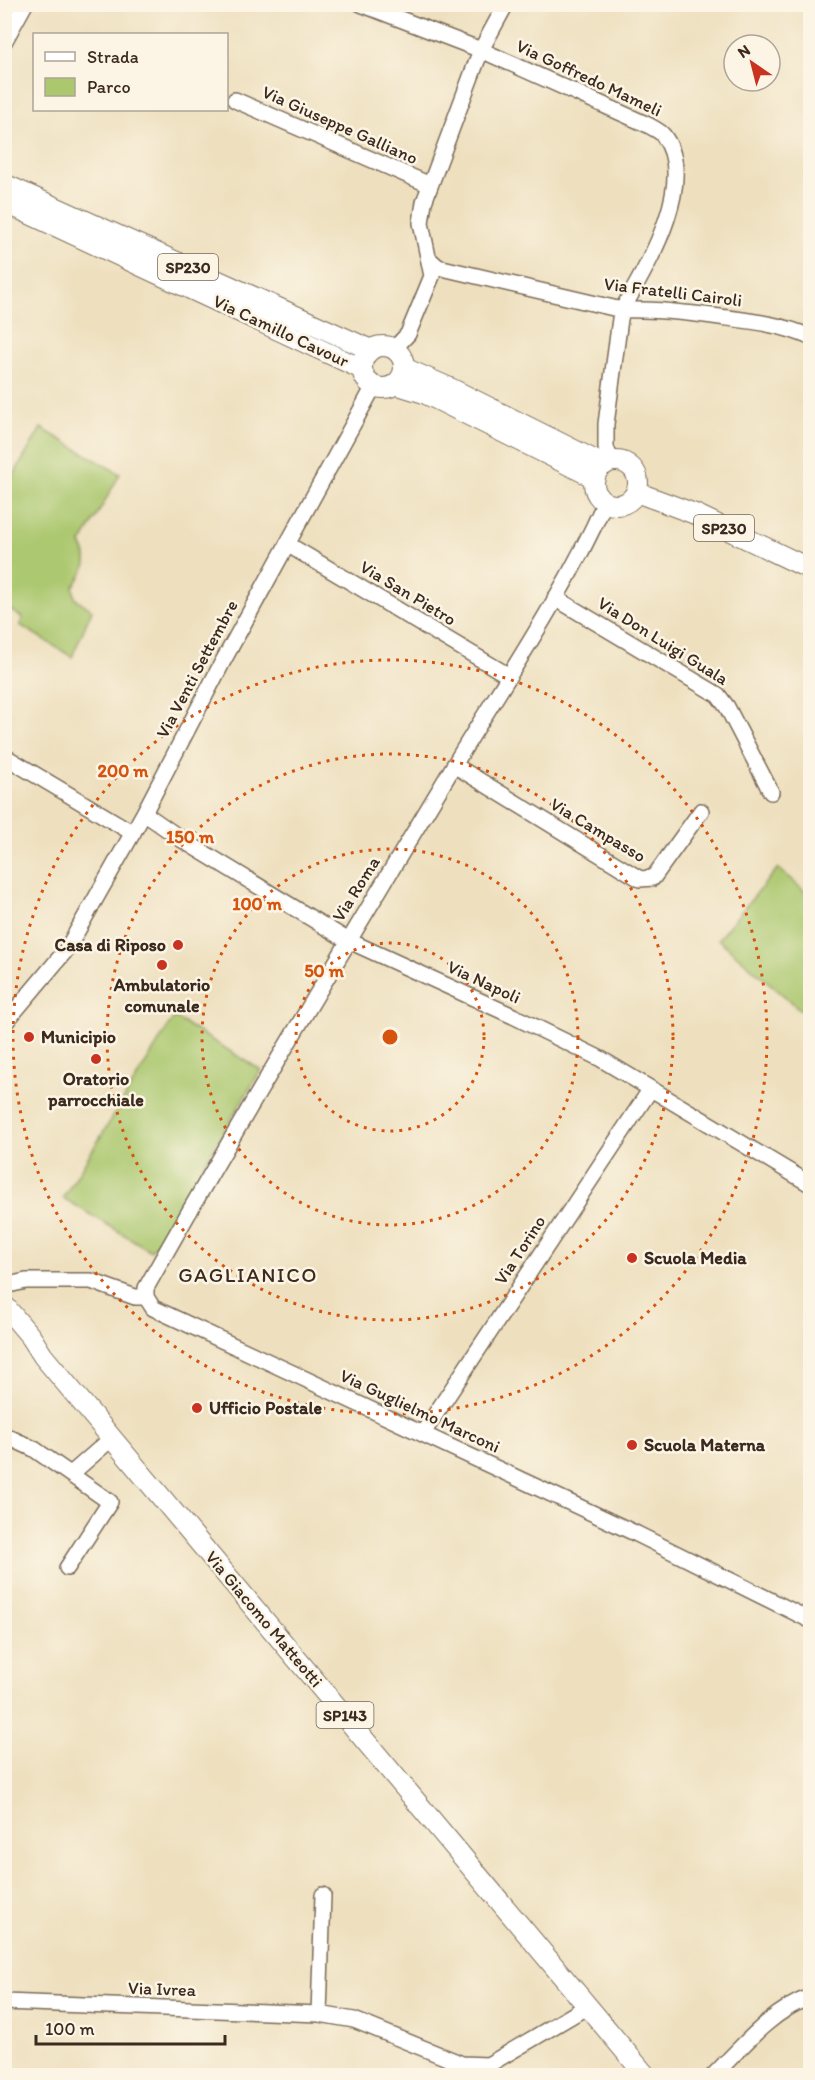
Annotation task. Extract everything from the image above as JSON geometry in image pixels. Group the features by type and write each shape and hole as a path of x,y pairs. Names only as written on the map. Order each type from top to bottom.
{"main road":[{"name":"Via Camillo Cavour","path":"4,184 371,350"},
{"name":"Via Camillo Cavour","path":"4,202 362,369"},
{"name":"Via Camillo Cavour","path":"374,386 366,379 362,369 366,355 371,350 382,346 394,349"},
{"path":"374,386 385,388 399,376 401,357 394,349"},
{"path":"399,376 424,393 604,468 625,464 635,472 638,485 636,492 626,502 619,505 605,502 596,492 604,468"},
{"name":"SP230","path":"636,492 695,514 810,569"},
{"name":"Via Giacomo Matteotti","path":"4,1305 31,1337 43,1356 646,2076"},
{"name":"Via Giacomo Matteotti","path":"4,1319 43,1356"}],"street":[{"path":"4,42 25,4"},
{"name":"Via Goffredo Mameli","path":"361,4 481,50 648,125 662,133 669,146 675,169 674,194 662,234 622,310 606,424 604,468"},
{"name":"Via Giuseppe Galliano","path":"394,349 408,334 432,276 421,223 424,202 481,50 506,4"},
{"name":"Via Giuseppe Galliano","path":"236,100 430,185"},
{"name":"Via Fratelli Cairoli","path":"428,258 438,267 622,310 646,309 770,324 792,329 810,337"},
{"name":"Via Venti Settembre","path":"4,1024 67,949 144,813 222,663 374,386"},
{"name":"Via Roma","path":"146,1298 146,1288 150,1281 347,940 555,598 605,502"},
{"name":"Via San Pietro","path":"287,544 509,676"},
{"name":"Via Don Luigi Guala","path":"555,598 718,696 728,706 771,792"},
{"path":"4,756 133,832"},
{"name":"Via Campasso","path":"454,765 640,879 653,878 701,811"},
{"name":"Via Napoli","path":"144,813 181,839 347,940 601,1059 810,1184"},
{"name":"Via Torino","path":"423,1433 650,1090"},
{"name":"Via Guglielmo Marconi","path":"4,1286 26,1281 92,1281 135,1297 146,1298 153,1308 637,1534 810,1620"},
{"path":"4,1435 34,1449 110,1502 67,1568"},
{"path":"71,1474 112,1438"},
{"path":"319,2014 323,1895"},
{"path":"713,2076 772,2019 794,2003 810,1997"},
{"name":"Via Ivrea","path":"4,2002 319,2014 354,2020 462,2064 488,2065 588,2006"}],"green space":[{"path":"41,428 120,474 81,544 86,556 85,567 73,587 75,598 92,610 72,657 20,625 23,618 5,607 5,490"},
{"path":"778,868 810,896 810,1018 718,939"},
{"path":"174,1017 261,1070 151,1251 63,1198"}],"place":[{"name":"Casa di Riposo","path":"178,945"},
{"name":"Ambulatorio comunale","path":"162,965"},
{"name":"Municipio","path":"29,1037"},
{"name":"Oratorio parrocchiale","path":"96,1059"},
{"name":"Scuola Media","path":"632,1258"},
{"name":"Ufficio Postale","path":"197,1408"},
{"name":"Scuola Materna","path":"632,1445"}],"district":[{"name":"GAGLIANICO","path":"248,1275"}]}
